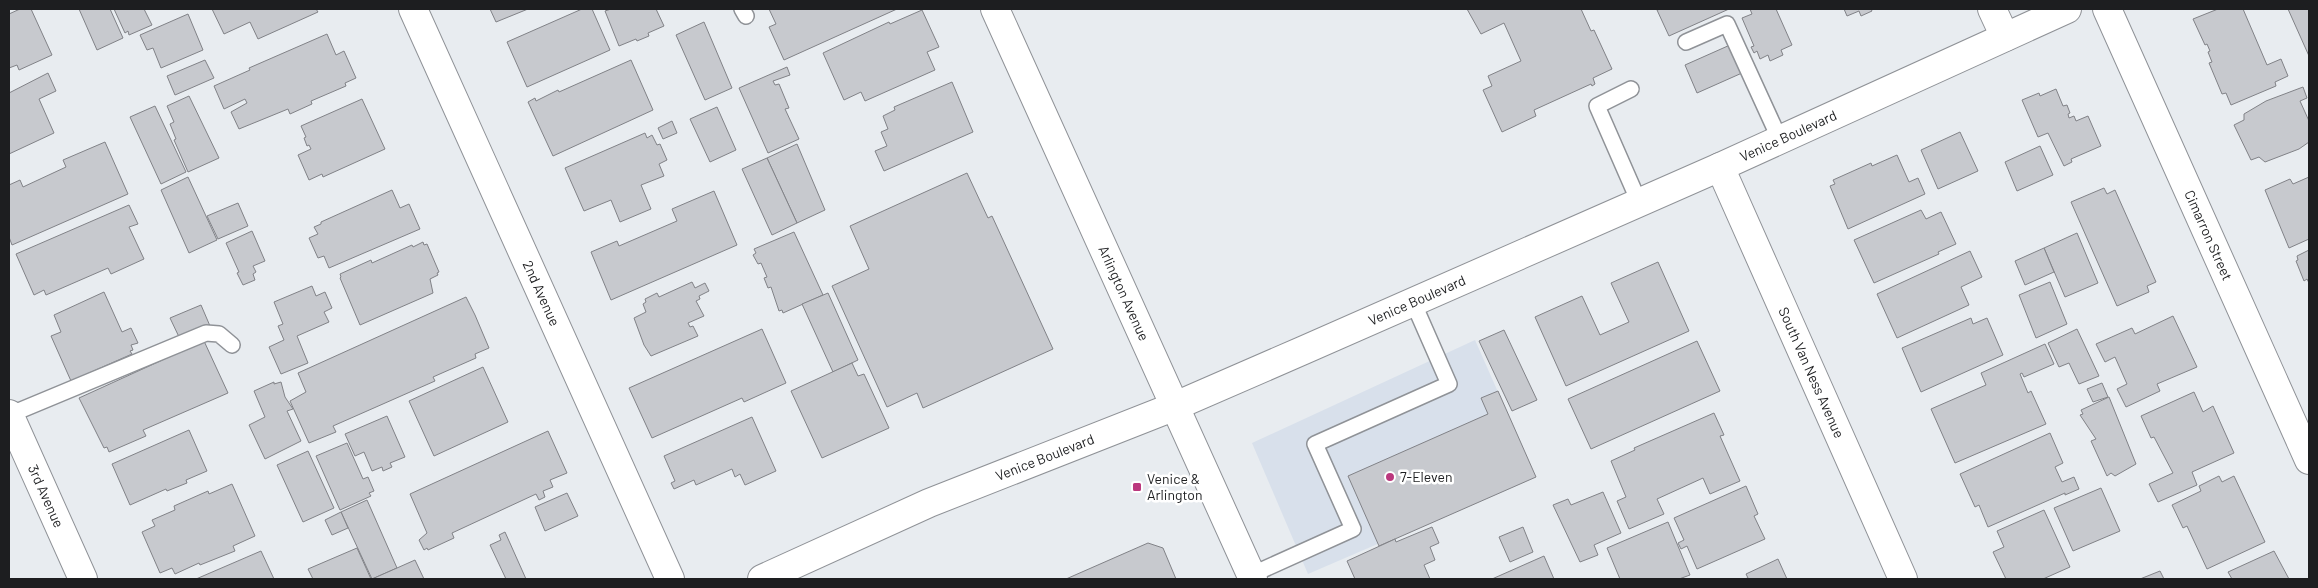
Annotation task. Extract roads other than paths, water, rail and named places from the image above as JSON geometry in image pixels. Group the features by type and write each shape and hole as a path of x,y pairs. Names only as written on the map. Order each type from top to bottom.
{"main road":[{"name":"2nd Avenue","path":"413,9 670,579"},
{"name":"Arlington Avenue","path":"995,9 1252,577"},
{"path":"1992,9 2005,37"},
{"name":"Venice Boulevard","path":"762,579 929,503 1174,407 1720,167 2067,9"},
{"name":"Cimarron Street","path":"2107,9 2309,460"},
{"name":"South Van Ness Avenue","path":"1720,167 1901,579"},
{"name":"3rd Avenue","path":"9,414 83,579"}],"lane":[{"path":"1686,42 1727,24 1780,140"},
{"path":"1631,90 1597,106 1639,202"},
{"path":"1252,577 1353,529 1315,444 1449,384 1412,302"},
{"path":"9,414 206,333 220,334 232,346"}],"place":[{"name":"7-Eleven","path":"1390,477"},
{"name":"Venice & Arlington","path":"1137,487"}]}
